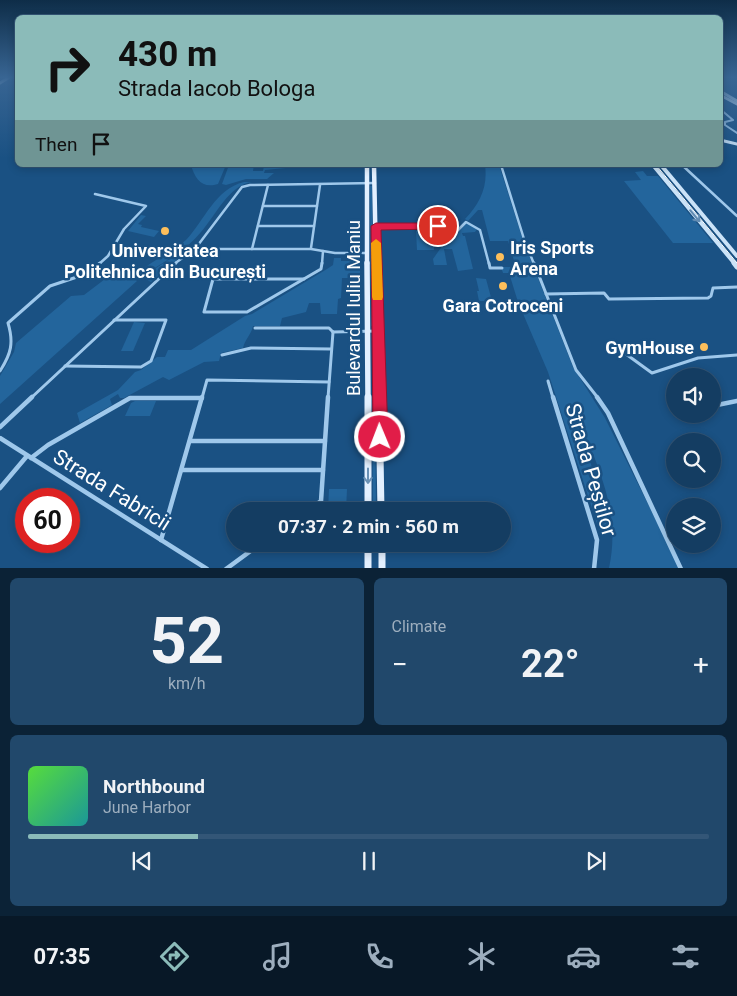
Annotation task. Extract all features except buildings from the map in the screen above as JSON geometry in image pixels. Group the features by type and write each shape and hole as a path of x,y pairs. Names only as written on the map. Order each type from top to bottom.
{"main road":[{"path":"723,140 737,143"},
{"name":"Bulevardul Iuliu Maniu","path":"367,167 368,502"},
{"name":"Bulevardul Iuliu Maniu","path":"374,167 381,502"},
{"path":"655,167 737,267"},
{"path":"663,167 737,256"},
{"path":"674,191 682,190"},
{"path":"720,246 728,246"},
{"path":"368,552 368,568"},
{"path":"382,552 382,568"}],"street":[{"path":"723,112 733,120 725,121 725,125 737,133"},
{"path":"502,167 508,181 524,239 576,370 590,384 608,413 681,568"},
{"path":"684,167 737,216"},
{"path":"0,427 173,265 195,249 240,188 248,185 320,185 375,182"},
{"path":"252,249 268,185"},
{"path":"311,249 320,185"},
{"path":"0,371 13,346 13,338 8,323 51,285 93,270 106,258 124,229 146,206 95,194"},
{"path":"263,206 317,206"},
{"path":"376,226 438,226 440,239 447,242 466,222 478,228 490,268 502,268"},
{"path":"258,226 314,226"},
{"path":"195,249 311,249 368,253"},
{"path":"213,279 204,312 247,312 321,269 323,251"},
{"path":"195,275 209,276 213,279 304,279"},
{"path":"546,294 604,293 609,299 708,298 711,296 713,288 737,287"},
{"path":"64,366 141,367 151,361 166,320 114,320"},
{"path":"255,328 330,328 333,332 378,331"},
{"path":"319,502 323,470 333,332"},
{"path":"222,355 251,348 332,349"},
{"path":"619,349 649,373 698,358 737,355"},
{"path":"162,540 207,380 329,382"},
{"name":"Strada Peștilor","path":"548,381 597,540 598,554 594,568"},
{"path":"0,488 29,457 48,444 130,398 202,398"},
{"path":"721,404 737,401"},
{"name":"Strada Fabricii","path":"0,438 207,568"},
{"path":"190,441 325,441"},
{"path":"182,470 323,470"},
{"path":"226,568 249,552"}],"shaded area":[{"path":"192,167 225,167 218,184 203,184 195,175"},
{"path":"228,167 254,167 253,171 263,171 264,167 286,167 265,170 264,173 274,173 267,179 246,179 226,185 222,184"},
{"path":"485,167 500,167 523,240 573,367 605,418 666,540 666,553 672,553 680,568 609,568 612,553 612,524 603,482 593,454 588,454 606,520 607,530 599,530 548,372 518,302 509,273 503,273 501,267 516,267 508,241 490,241 482,210 478,210 468,221 465,219 479,201 485,180"},
{"path":"643,171 647,176 658,176 713,243 673,243 624,181 641,180 635,172"},
{"path":"244,182 252,182 236,189 187,246 135,280 137,281 0,404 0,376 14,352 16,343 71,296 84,295 113,273 124,276 135,274 177,247 193,232 211,206 225,191"},
{"path":"370,186 372,186 373,326 371,326"},
{"path":"141,215 146,216 138,224 142,225 141,227 159,231 154,237 128,231"},
{"path":"464,224 469,224 477,229 475,232 462,233 465,236 473,269 458,271 452,249 444,249 447,265 434,265 433,259 445,242 449,241"},
{"path":"416,231 432,231 434,250 417,250"},
{"path":"187,248 191,250 151,282 142,277"},
{"path":"334,258 341,258 341,261 360,261 360,278 342,278 341,298 338,299 337,314 321,314 320,303 309,303 306,312 282,318 280,326 253,326 243,348 221,353 219,361 204,362 169,380 163,377 124,398 120,398 118,394 110,399 112,405 80,423 77,413 118,390 135,372 141,370 157,357 165,357 168,350 191,350 245,316 252,314 327,269 333,265"},
{"path":"476,278 486,279 492,301 479,301"},
{"path":"134,322 145,323 133,351 121,351"},
{"path":"372,389 375,389 376,502 373,502"},
{"path":"135,401 156,401 150,416 125,416 131,403"},
{"path":"329,489 347,489 346,502 328,502"}],"tram line":[{"path":"658,167 737,263"}],"slow traffic":[{"path":"376,243 378,297"}],"place":[{"name":"Universitatea Politehnica din București","path":"165,231"},
{"name":"Iris Sports Arena","path":"500,257"},
{"name":"Gara Cotroceni","path":"503,286"},
{"name":"GymHouse","path":"704,347"}],"route":[{"path":"380,437 376,226 438,226"}]}
